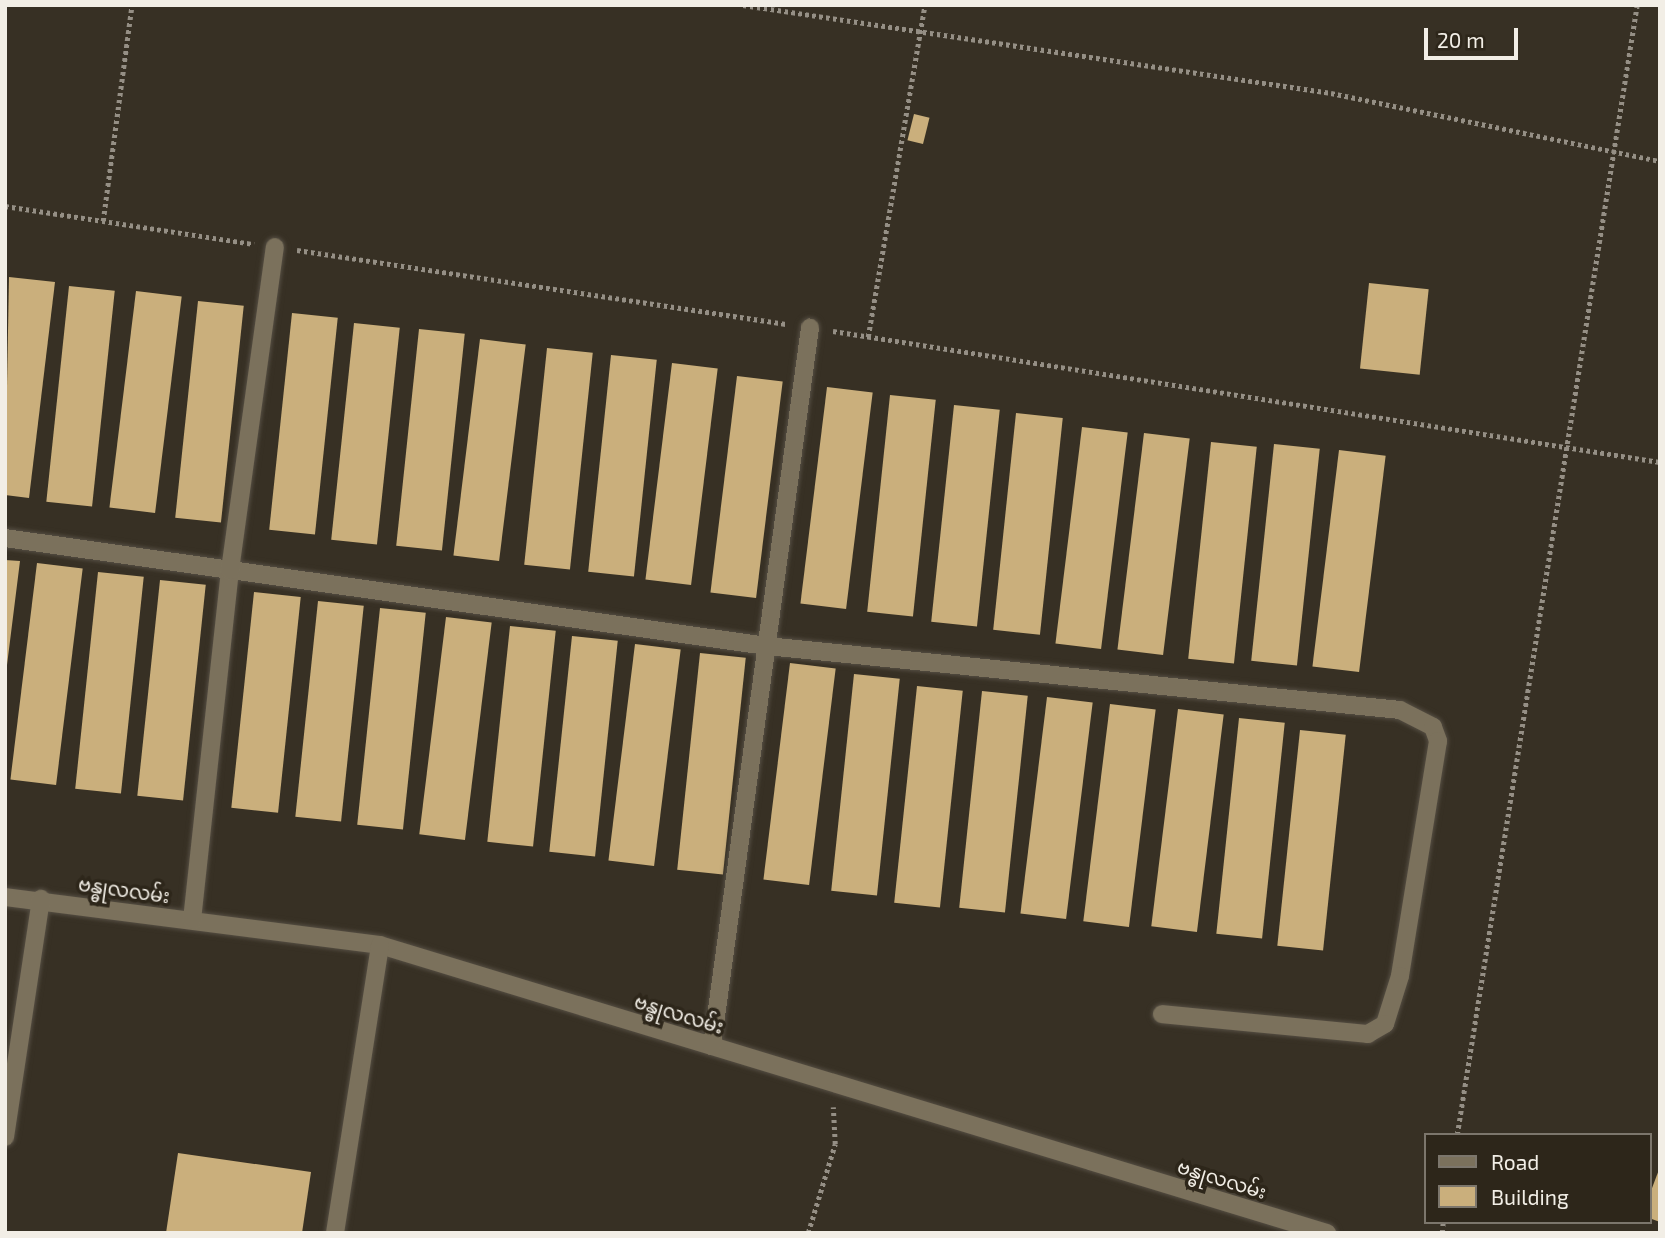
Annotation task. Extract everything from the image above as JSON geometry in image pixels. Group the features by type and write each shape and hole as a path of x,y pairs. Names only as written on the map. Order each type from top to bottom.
{"street":[{"path":"192,920 230,570 275,247"},
{"path":"712,1046 810,328"},
{"path":"5,538 767,646 1400,710 1433,727 1438,741 1400,976 1385,1024 1368,1034 1162,1014"},
{"name":"ဗန္ဓုလလမ်း","path":"5,897 41,899 380,945 1328,1233"},
{"path":"5,1137 41,899"},
{"path":"335,1233 380,945"}],"path":[{"path":"103,221 132,5"},
{"path":"743,5 1331,93 1660,161"},
{"path":"868,337 925,5"},
{"path":"1457,1133 1637,5"},
{"path":"808,1233 835,1144 832,1082"}],"building":[{"path":"914,114 930,118 923,144 907,140"},
{"path":"9,277 55,282 29,498 5,495"},
{"path":"1369,283 1429,289 1420,375 1360,369"},
{"path":"69,286 115,291 92,507 46,502"},
{"path":"136,291 182,297 155,513 109,507"},
{"path":"198,301 244,306 221,523 175,518"},
{"path":"292,313 338,318 315,535 269,530"},
{"path":"354,323 400,328 377,545 331,540"},
{"path":"419,329 465,334 442,551 396,546"},
{"path":"480,339 526,345 499,561 453,555"},
{"path":"547,348 593,353 570,570 524,565"},
{"path":"611,355 657,360 634,577 588,572"},
{"path":"672,363 718,369 691,585 645,579"},
{"path":"737,376 783,382 756,598 710,592"},
{"path":"827,387 873,393 846,609 800,603"},
{"path":"890,395 936,400 913,617 867,612"},
{"path":"954,405 1000,410 977,627 931,622"},
{"path":"1016,413 1063,418 1040,635 993,630"},
{"path":"1082,427 1128,433 1101,649 1055,643"},
{"path":"1144,433 1190,439 1163,655 1117,649"},
{"path":"1211,442 1257,447 1234,664 1188,659"},
{"path":"1274,444 1320,449 1297,666 1251,661"},
{"path":"1339,450 1386,456 1359,672 1312,666"},
{"path":"5,560 20,561 7,665 5,665"},
{"path":"37,563 83,569 56,785 10,779"},
{"path":"98,572 144,577 121,794 75,789"},
{"path":"160,580 206,585 183,801 137,796"},
{"path":"254,592 301,597 278,813 231,808"},
{"path":"318,601 364,606 341,822 295,817"},
{"path":"380,608 426,613 403,830 357,825"},
{"path":"446,617 492,623 465,840 419,834"},
{"path":"510,626 556,631 533,847 487,842"},
{"path":"572,636 618,641 595,857 549,852"},
{"path":"635,644 681,650 654,866 608,860"},
{"path":"700,653 746,658 723,875 677,870"},
{"path":"790,663 836,669 809,885 763,879"},
{"path":"854,674 900,679 877,896 831,891"},
{"path":"917,686 963,691 940,908 894,903"},
{"path":"982,691 1028,696 1005,913 959,908"},
{"path":"1047,697 1093,703 1066,919 1020,913"},
{"path":"1110,704 1156,710 1129,927 1083,921"},
{"path":"1178,709 1224,715 1197,932 1151,926"},
{"path":"1239,718 1285,723 1262,939 1216,934"},
{"path":"1300,730 1346,735 1323,951 1277,946"},
{"path":"178,1153 311,1172 302,1233 166,1233"},
{"path":"1660,1167 1660,1222 1651,1219 1651,1191"}]}
